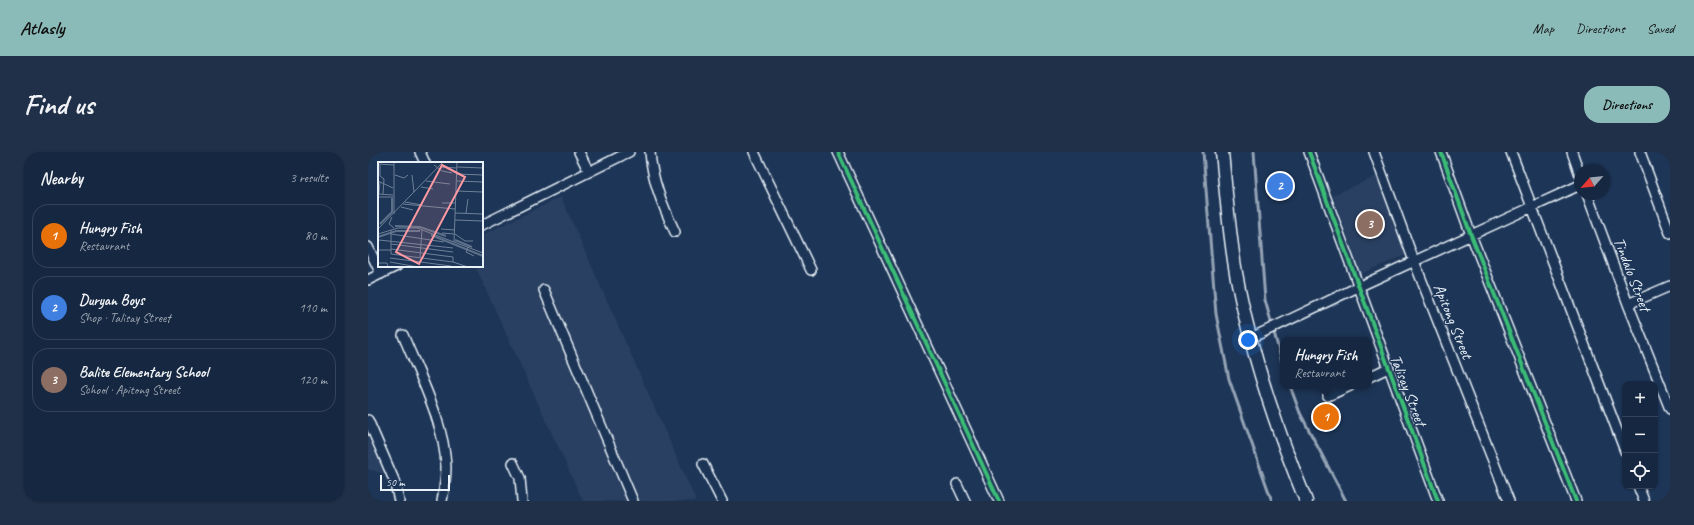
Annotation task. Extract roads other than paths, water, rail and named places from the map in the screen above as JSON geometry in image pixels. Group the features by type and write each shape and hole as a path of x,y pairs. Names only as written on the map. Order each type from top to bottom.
{"main road":[{"path":"1222,152 1236,273 1251,338 1271,407 1306,501"}],"street":[{"path":"420,152 425,162"},
{"path":"579,152 589,172"},
{"path":"483,225 629,152"},
{"path":"650,152 653,177 658,195 675,232"},
{"path":"754,152 810,270"},
{"path":"838,152 999,501"},
{"name":"Talisay Street","path":"1309,152 1438,501"},
{"name":"Apitong Street","path":"1374,152 1414,261 1509,501"},
{"path":"1441,152 1471,235 1576,501"},
{"path":"1511,152 1622,443"},
{"path":"1572,152 1576,164"},
{"path":"1640,152 1670,233"},
{"path":"1251,338 1574,188"},
{"name":"Tindalo Street","path":"1589,200 1628,304 1670,409"},
{"path":"368,247 381,274"},
{"path":"368,280 395,267"},
{"path":"1628,304 1670,286"},
{"path":"544,290 633,501"},
{"path":"403,335 433,408 442,440 446,467 442,501"},
{"path":"1372,376 1388,368"},
{"path":"1328,396 1343,389"},
{"path":"368,420 392,473 397,488 399,501"},
{"path":"514,463 520,478 522,501"},
{"path":"703,464 722,501"},
{"path":"957,484 965,501"},
{"path":"1639,489 1644,501"}],"waterway":[{"path":"1203,152 1216,314 1229,379 1272,501"},
{"path":"1254,152 1265,300 1280,354"},
{"path":"1291,389 1300,413 1346,501"}],"place":[{"name":"Duryan Boys","path":"1280,186"},
{"name":"Balite Elementary School","path":"1370,224"},
{"name":"Hungry Fish","path":"1326,417"}]}
